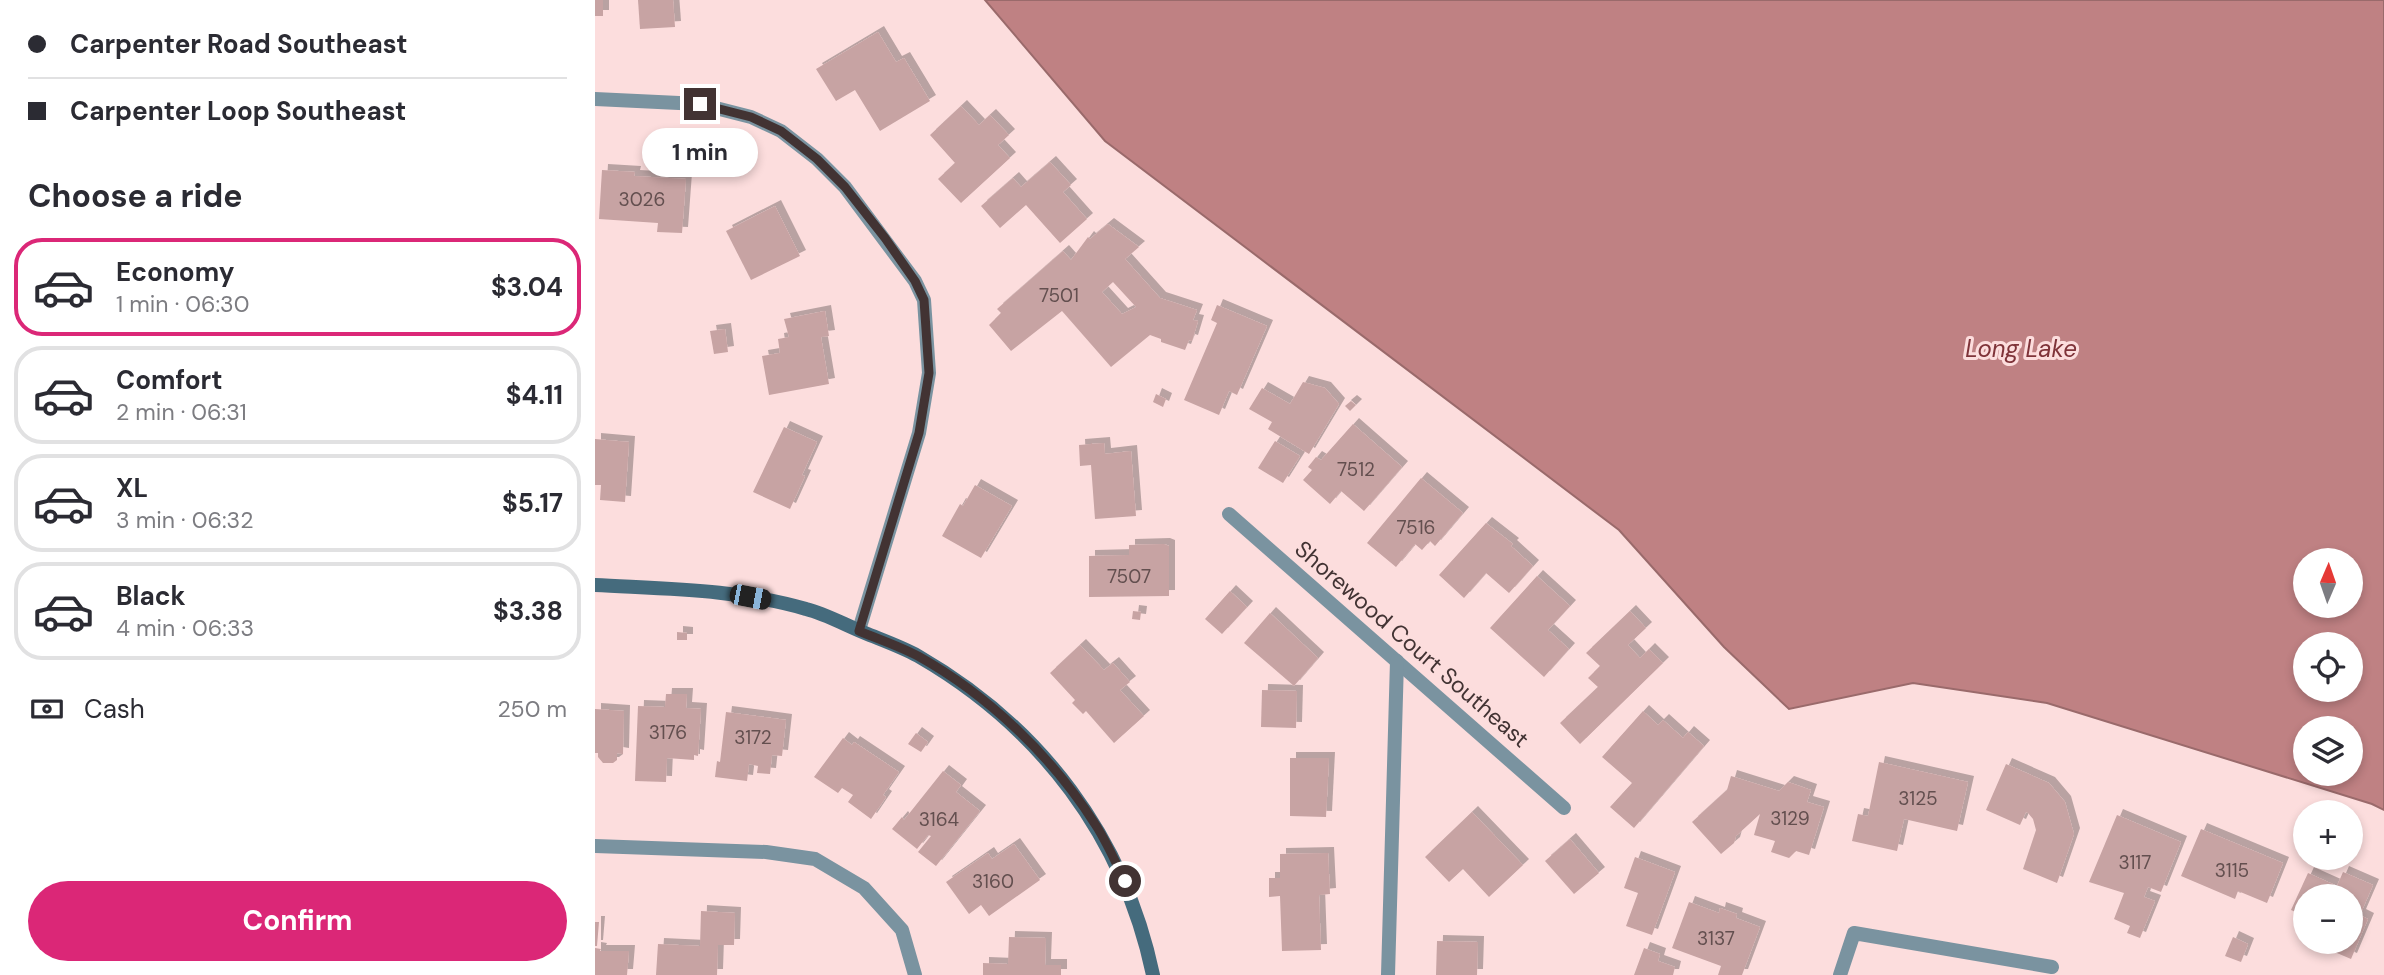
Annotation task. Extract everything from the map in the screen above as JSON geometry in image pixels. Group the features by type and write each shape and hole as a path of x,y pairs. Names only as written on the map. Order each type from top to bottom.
{"street":[{"path":"595,99 700,104 751,117 781,131 817,159 845,187 915,281 924,300 929,373 919,433 859,631"},
{"name":"Shorewood Court Southeast","path":"1229,514 1564,808"},
{"path":"595,585 750,597 807,609 917,655 967,688 1014,727 1058,773 1096,824 1125,881 1146,942 1153,975"},
{"path":"1388,975 1397,661"},
{"path":"595,846 766,852 815,859 864,888 902,930 915,975"},
{"path":"1840,975 1854,933 2052,967"}],"water":[{"name":"Long Lake","path":"985,0 2384,0 2384,810 2363,800 2314,786 2363,786 2363,716 2293,716 2293,779 2047,703 1913,683 1789,709 1724,647 1619,530 1105,141"}],"building":[{"path":"595,0 603,0 603,16 595,16"},
{"path":"638,0 673,0 675,27 640,29"},
{"path":"878,32 896,62 904,58 930,101 880,131 855,90 836,101 816,69"},
{"path":"961,106 979,125 990,115 1009,135 998,145 1010,158 961,203 938,179 955,163 930,135"},
{"path":"1050,162 1071,185 1063,192 1087,219 1060,243 1026,205 1000,228 981,206 1013,178 1021,187"},
{"path":"602,170 635,172 634,176 686,179 682,233 657,232 658,223 599,219"},
{"path":"775,206 800,256 751,280 726,231"},
{"path":"1108,224 1139,247 1125,259 1160,298 1197,310 1193,320 1198,321 1192,341 1189,340 1185,350 1161,342 1161,339 1150,335 1111,367 1062,311 1011,351 989,325 1001,313 997,309 1063,251 1071,260 1088,237 1090,239","holes":["1113,282 1136,307 1122,314 1102,292"]},
{"path":"1217,305 1267,326 1237,395 1229,391 1219,415 1184,400 1217,323 1211,320"},
{"path":"825,311 829,336 821,337 829,384 769,395 762,356 780,353 778,339 789,337 784,319"},
{"path":"725,329 728,352 714,354 710,331"},
{"path":"1303,382 1325,388 1339,404 1309,454 1268,429 1272,422 1249,409 1262,388 1290,404"},
{"path":"1156,394 1166,399 1163,407 1153,402"},
{"path":"1351,401 1356,405 1350,411 1345,406"},
{"path":"1353,424 1402,467 1364,511 1341,491 1330,504 1303,480 1312,470 1308,467 1316,457 1321,460"},
{"path":"784,427 817,442 790,509 753,492"},
{"path":"595,439 629,442 625,502 600,500 601,485 595,485"},
{"path":"1275,441 1300,456 1283,483 1258,468"},
{"path":"1104,443 1105,454 1131,451 1136,516 1095,519 1091,465 1080,466 1079,445"},
{"path":"1421,478 1463,513 1435,546 1430,541 1422,550 1415,544 1396,567 1367,543"},
{"path":"975,485 1012,506 981,558 942,536 960,504 963,506"},
{"path":"1486,523 1513,544 1511,546 1533,566 1509,593 1486,573 1464,598 1439,575"},
{"path":"1129,545 1169,546 1169,596 1089,597 1089,556 1129,555"},
{"path":"1537,576 1570,606 1548,630 1569,649 1544,677 1490,628"},
{"path":"1230,591 1247,607 1222,634 1205,619"},
{"path":"1133,611 1141,612 1140,620 1132,619"},
{"path":"1630,611 1646,628 1628,645 1640,658 1649,649 1663,663 1580,744 1560,723 1598,687 1588,678 1600,666 1586,653"},
{"path":"1270,613 1318,658 1294,686 1244,643"},
{"path":"677,632 687,633 687,640 677,640"},
{"path":"1080,645 1104,670 1113,663 1130,682 1120,690 1144,716 1114,743 1086,711 1083,714 1072,703 1075,700 1050,673"},
{"path":"1262,690 1297,691 1296,728 1261,727"},
{"path":"666,694 687,694 686,708 701,709 698,756 694,755 694,760 667,758 666,782 635,781 638,706 665,707"},
{"path":"595,709 624,711 623,754 617,753 617,760 613,763 603,763 598,753 595,753"},
{"path":"1643,711 1658,725 1663,720 1683,738 1688,732 1704,746 1634,828 1610,807 1632,783 1602,757"},
{"path":"726,712 786,720 782,756 772,755 770,774 757,773 758,766 749,764 747,781 715,777 717,761 720,762"},
{"path":"916,733 928,742 921,752 908,744"},
{"path":"843,738 852,745 854,742 899,772 871,819 848,802 853,795 842,788 838,793 814,777"},
{"path":"1290,758 1329,758 1326,817 1290,816"},
{"path":"1879,762 1968,782 1957,831 1904,819 1897,851 1852,841 1858,814 1868,816"},
{"path":"2006,764 2049,783 2065,802 2074,834 2057,883 2023,869 2036,830 2028,813 2026,812 2020,825 1986,810"},
{"path":"943,771 961,785 956,792 980,811 936,866 918,852 931,836 928,835 917,849 892,829 902,817 904,820"},
{"path":"1731,776 1779,791 1788,782 1811,790 1807,802 1824,807 1809,855 1796,851 1789,858 1771,852 1775,841 1754,835 1760,814 1721,854 1692,822 1727,790"},
{"path":"1472,812 1523,865 1489,897 1463,869 1449,882 1425,857"},
{"path":"2117,815 2181,842 2161,892 2148,887 2144,897 2155,901 2140,938 2127,933 2130,926 2114,919 2124,893 2089,882"},
{"path":"2201,829 2283,863 2267,903 2238,891 2235,899 2181,876"},
{"path":"1570,839 1599,873 1574,894 1545,861"},
{"path":"1014,844 1040,880 989,916 981,905 969,914 946,882 988,853 992,859"},
{"path":"1328,853 1330,894 1319,895 1321,950 1282,951 1280,896 1269,897 1269,878 1280,878 1280,854"},
{"path":"1635,857 1675,872 1652,935 1626,926 1638,893 1624,888"},
{"path":"2343,872 2373,885 2363,908 2363,884 2338,884"},
{"path":"2308,873 2333,884 2303,884"},
{"path":"1689,902 1719,913 1720,908 1737,914 1736,918 1760,927 1742,975 1718,975 1721,966 1672,948"},
{"path":"701,911 735,913 734,945 718,945 717,975 656,975 658,944 700,946"},
{"path":"2363,916 2368,919 2363,931"},
{"path":"595,922 599,922 597,946 595,946"},
{"path":"1009,937 1046,938 1045,965 1061,965 1061,975 983,975 983,963 1008,964"},
{"path":"2233,937 2248,944 2241,962 2225,956"},
{"path":"1437,941 1478,942 1477,975 1436,975"},
{"path":"595,948 601,949 600,951 629,951 627,975 595,975"},
{"path":"1644,948 1660,954 1658,961 1675,967 1673,975 1634,975"},
{"path":"2339,954 2353,954 2351,959"}],"route":[{"path":"700,104 751,117 781,131 817,159 845,187 885,238 915,281 924,300 929,373 919,433 859,631 917,655 967,688 1014,727 1058,773 1096,824 1125,881"}]}
